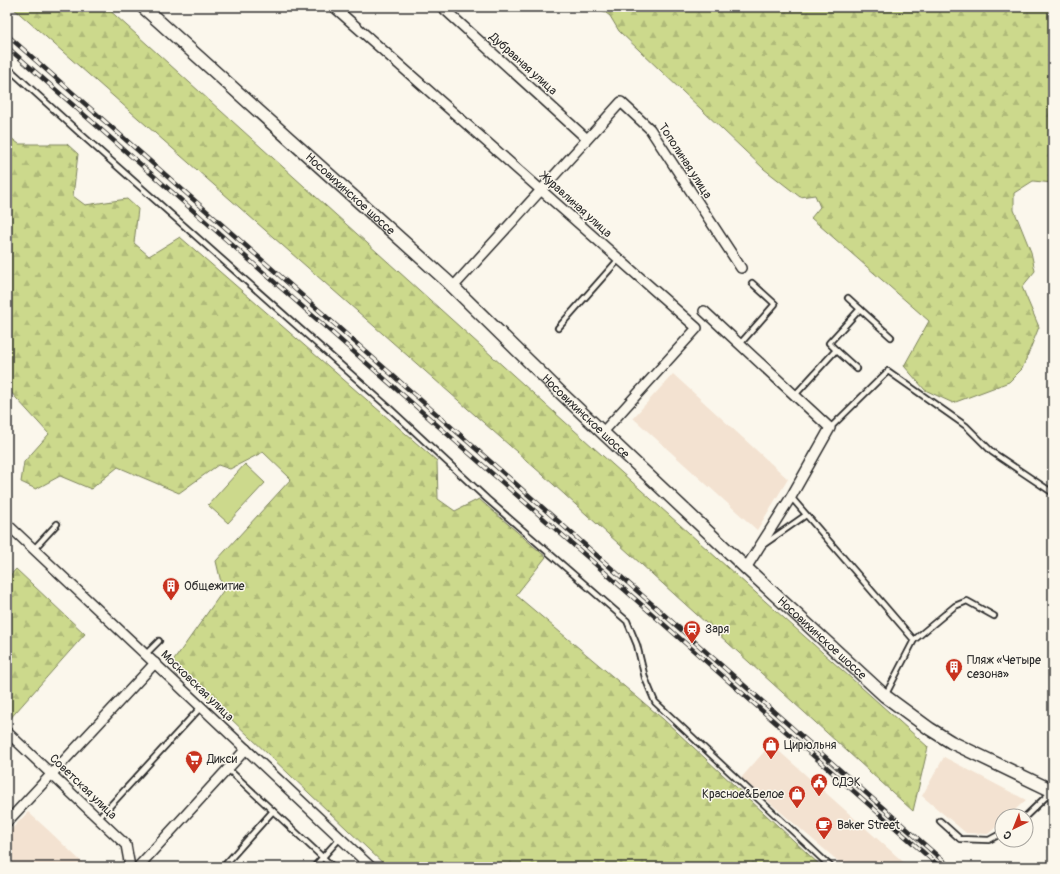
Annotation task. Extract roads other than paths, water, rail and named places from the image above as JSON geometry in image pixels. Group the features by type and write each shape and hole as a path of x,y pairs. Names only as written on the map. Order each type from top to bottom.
{"main road":[{"name":"Носовихинское шоссе","path":"146,8 453,287 746,568 885,696 930,729 951,742 1053,791"}],"street":[{"name":"Журавлиная улица","path":"334,7 697,328 603,432"},
{"name":"Дубравная улица","path":"442,7 587,139"},
{"name":"Тополиная улица","path":"453,287 621,102 650,129 741,268"},
{"path":"704,311 830,428 791,497 746,568"},
{"name":"Московская улица","path":"7,524 371,867"},
{"path":"7,822 155,663"},
{"name":"Советская улица","path":"7,732 126,845 130,867"},
{"path":"138,867 246,750"}],"lane":[{"path":"7,67 627,622 638,645 645,678 656,702 831,867"},
{"path":"558,328 619,259"},
{"path":"740,344 776,304 752,283"},
{"path":"848,298 891,337"},
{"path":"857,369 829,343 860,309"},
{"path":"795,395 836,350"},
{"path":"830,428 888,371 966,426 992,452 1053,493"},
{"path":"791,497 914,640"},
{"path":"759,549 806,514"},
{"path":"34,549 57,524"},
{"path":"885,696 914,640 955,606 967,601 994,616"},
{"path":"146,654 159,641"},
{"path":"98,819 201,707"},
{"path":"228,770 333,867"},
{"path":"1034,809 1053,791"},
{"path":"223,867 273,811"},
{"path":"940,820 960,839 989,840 994,837"},
{"path":"314,867 340,838"}],"railway":[{"path":"7,35 950,867"},
{"path":"7,47 940,867"}],"place":[{"name":"Общежитие","path":"171,601"},
{"name":"Заря","path":"692,644"},
{"name":"Пляж «Четыре сезона»","path":"954,682"},
{"name":"Цирюльня","path":"771,760"},
{"name":"Дикси","path":"194,774"},
{"name":"СДЭК","path":"819,797"},
{"name":"Красное&Белое","path":"797,809"},
{"name":"Baker Street","path":"824,840"}]}
